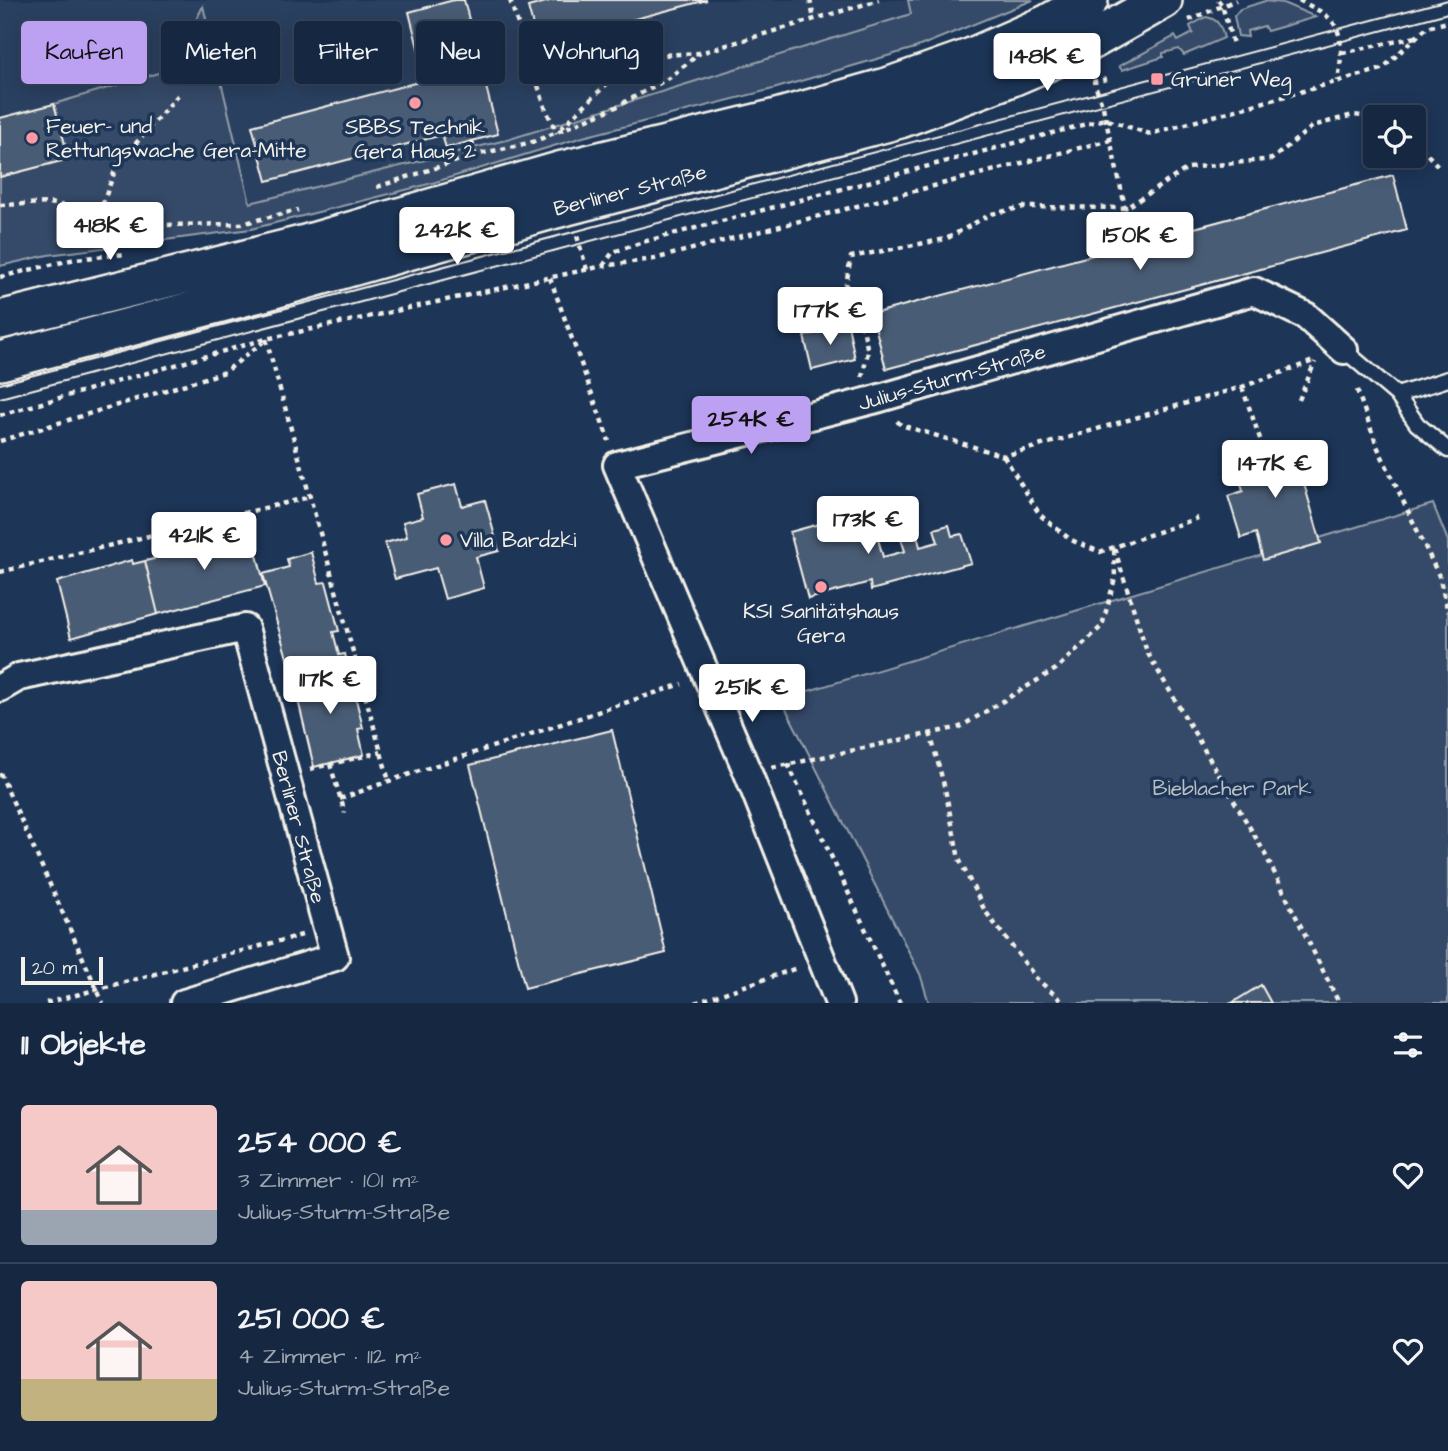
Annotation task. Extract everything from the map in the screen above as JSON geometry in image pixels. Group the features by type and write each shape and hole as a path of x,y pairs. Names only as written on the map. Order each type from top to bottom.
{"main road":[{"name":"Berliner Straße","path":"0,320 302,245 559,171 773,119 890,86 972,57 1047,24 1090,0"},
{"name":"Berliner Straße","path":"0,361 262,292 552,210 900,119 969,94 1074,50 1163,0"}],"street":[{"name":"Julius-Sturm-Straße","path":"617,465 873,400 1254,291 1306,316 1345,350"},
{"path":"617,465 748,773 839,1003"},
{"name":"Berliner Straße","path":"0,688 19,677 245,628 335,957 184,1003"}],"lane":[{"path":"1345,350 1397,395 1417,424 1448,450"},
{"path":"1397,395 1448,379"}],"path":[{"path":"510,0 546,110"},
{"path":"810,0 814,19"},
{"path":"558,131 615,76 660,55 700,53 879,0"},
{"path":"1218,0 1222,5 1233,44"},
{"path":"1222,5 1236,0"},
{"path":"1299,0 1331,19 1337,30 1342,53 1338,81"},
{"path":"603,266 613,252 643,242 1105,119 1150,134 1382,69 1427,27 1448,22"},
{"path":"1342,53 1416,37"},
{"path":"375,188 475,155 533,142 616,107 670,78 700,53"},
{"path":"1107,79 1094,82 1133,243"},
{"path":"99,214 117,164 180,93"},
{"path":"1363,116 1353,115 1313,126 1272,159 1188,168 1126,208 1024,207 991,214 946,239 851,257 842,306 862,323 868,352 861,375 873,400 901,425 1004,456 1242,387 1345,350 1377,446 1439,576 1448,612"},
{"path":"0,415 266,340 603,266 654,259 1110,140"},
{"path":"472,141 475,155"},
{"path":"1426,153 1438,166"},
{"path":"0,205 50,203 161,225 241,224 301,209"},
{"path":"550,278 617,465"},
{"path":"0,441 225,372 266,340"},
{"path":"266,340 389,781"},
{"path":"1299,400 1316,360"},
{"path":"1242,387 1264,450"},
{"path":"1004,456 1040,515 1071,540 1100,551 1198,518"},
{"path":"0,572 310,497"},
{"path":"748,773 960,727 1056,669 1102,626 1115,578 1114,547"},
{"path":"1114,547 1147,652 1262,850 1339,1003"},
{"path":"340,799 706,676"},
{"path":"930,733 959,859 964,870 985,911 1037,979 1064,1003"},
{"path":"345,813 330,764 381,752"},
{"path":"788,764 900,1003"},
{"path":"0,773 103,1003"},
{"path":"46,1003 327,929"},
{"path":"695,1003 821,960"}],"shaded area":[{"path":"0,0 908,0 911,14 510,139 250,203 221,84 280,84 280,21 206,21 203,8 196,21 161,21 161,72 147,76 147,21 21,21 21,84 122,84 55,104 69,159 0,177"}],"green space":[{"path":"908,0 1033,0 915,48 773,89 583,137 429,184 251,229 48,255 0,266 0,177 69,159 54,104 121,84 147,84 147,76 161,72 161,84 222,84 250,203 510,139 911,14"},
{"path":"1265,1 1283,3 1316,17 1267,31 1264,26 1247,31 1248,37 1238,36 1234,16 1240,9"},
{"path":"203,6 207,21 196,21"},
{"path":"1206,17 1217,22 1224,38 1184,55 1179,49 1122,70 1119,66 1175,36 1178,41 1193,33 1190,26"},
{"name":"Bieblacher Park","path":"1433,504 1448,541 1448,1003 929,1003 920,974 781,699"}],"building":[{"name":"SBBS Technik Gera Haus 2","path":"454,0 464,0 469,21 416,21 416,40 409,12"},
{"path":"553,0 707,0 627,21 532,21 528,7"},
{"name":"SBBS Technik Gera Haus 2","path":"416,83 485,84 498,134 446,148 442,135 267,181 252,126"},
{"name":"Feuer- und Rettungswache Gera-Mitte","path":"54,104 69,159 0,177 0,118"},
{"path":"1393,175 1407,230 886,369 872,314"},
{"path":"848,325 855,359 812,370 804,336"},
{"path":"1292,442 1294,451 1305,448 1313,477 1303,480 1321,543 1263,560 1256,533 1241,538 1228,496 1243,491 1234,458"},
{"name":"Villa Bardzki","path":"456,484 462,506 485,500 499,551 476,557 484,588 445,599 436,568 395,579 385,543 407,537 403,522 423,517 417,494"},
{"path":"870,510 883,557 905,551 901,539 917,535 920,547 938,542 934,529 949,525 952,536 962,534 971,563 871,590 870,582 808,599 790,532"},
{"path":"251,532 265,586 158,614 145,561 154,559 153,553 224,534 226,539"},
{"path":"311,552 319,583 326,582 339,631 333,632 339,655 345,654 348,666 293,679 263,574 289,567 287,559"},
{"path":"132,560 133,564 145,561 158,614 71,638 57,582"},
{"path":"348,666 363,728 358,729 364,755 314,767 293,679"},
{"path":"612,730 666,953 525,988 470,765"},
{"path":"1261,985 1271,1003 1232,1003"}],"tram line":[{"path":"0,384 1448,0"},
{"path":"0,398 1448,13"}],"place":[{"name":"Grüner Weg","path":"1157,79"},
{"name":"SBBS Technik Gera Haus 2","path":"415,103"},
{"name":"Feuer- und Rettungswache Gera-Mitte","path":"32,138"},
{"name":"Villa Bardzki","path":"446,540"},
{"name":"KSI Sanitätshaus Gera","path":"821,587"}]}
